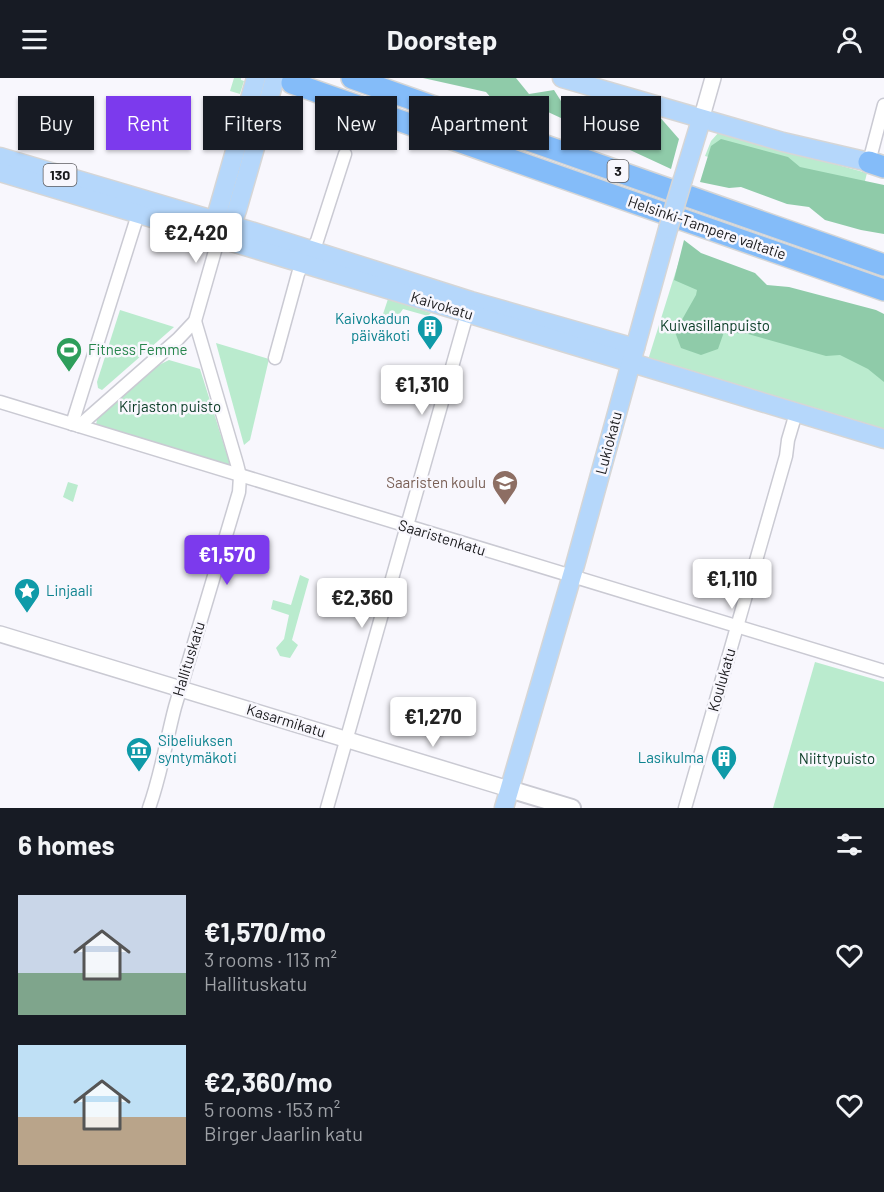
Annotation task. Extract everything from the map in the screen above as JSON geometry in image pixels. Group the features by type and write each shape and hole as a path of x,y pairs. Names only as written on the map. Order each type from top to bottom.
{"highway":[{"name":"Helsinki-Tampere valtatie","path":"351,78 884,265"},
{"name":"Helsinki-Tampere valtatie","path":"283,81 884,290"}],"main road":[{"path":"222,228 256,78"},
{"path":"562,78 701,120 876,164"},
{"path":"222,228 283,81"},
{"name":"Lukiokatu","path":"504,808 701,120"},
{"name":"Kaivokatu","path":"0,157 140,207"},
{"name":"Kaivokatu","path":"0,172 222,228 469,307 633,355 796,413 884,439"},
{"name":"Kasarmikatu","path":"509,789 572,808"}],"street":[{"name":"Lukiokatu","path":"701,120 713,78"},
{"path":"876,164 884,105"},
{"path":"275,358 307,256 317,240 345,154"},
{"path":"76,425 140,207"},
{"path":"76,425 178,339 195,321 222,228"},
{"path":"327,808 469,307"},
{"path":"195,321 240,476"},
{"name":"Saaristenkatu","path":"0,402 884,671"},
{"name":"Koulukatu","path":"685,808 786,456 796,413"},
{"name":"Hallituskatu","path":"149,808 165,754 166,739 239,492 240,476"},
{"name":"Kasarmikatu","path":"0,634 509,789"}],"green space":[{"path":"234,78 241,78 244,81 240,94 230,91"},
{"path":"423,78 516,78 529,94 554,90 561,101 561,118 549,112 549,96 489,96 486,92"},
{"path":"661,118 679,139 671,169 630,150 661,150"},
{"path":"719,132 867,173 860,201 705,156 711,141"},
{"path":"721,139 788,157 800,167 884,185 884,234 825,220 809,207 787,204 741,187 729,188 700,182 711,146"},
{"path":"684,240 701,253 755,273 767,285 789,287 884,314 884,382 868,369 840,355 826,356 748,334 724,332 718,349 701,355 681,348 675,332 697,290 674,280"},
{"name":"Kuivasillanpuisto","path":"680,258 884,327 884,433 648,360"},
{"path":"388,299 431,313 428,316 403,309 396,319 383,314"},
{"path":"120,310 174,327 102,390 98,388 97,382"},
{"name":"Kirjaston puisto","path":"216,343 269,359 250,440 244,445"},
{"name":"Kirjaston puisto","path":"169,360 200,369 230,464 229,468 96,425 97,419 104,412 155,367"},
{"path":"68,482 78,485 73,502 63,497"},
{"path":"300,575 309,579 292,640 298,645 290,658 280,656 276,648 284,639 289,615 271,609 273,600 291,605"},
{"name":"Niittypuisto","path":"815,662 884,682 884,808 773,808"}],"place":[{"name":"Kaivokadun päiväkoti","path":"430,351"},
{"name":"Fitness Femme","path":"69,373"},
{"name":"Saaristen koulu","path":"505,506"},
{"name":"Linjaali","path":"27,614"},
{"name":"Sibeliuksen syntymäkoti","path":"139,773"},
{"name":"Lasikulma","path":"724,781"}]}
